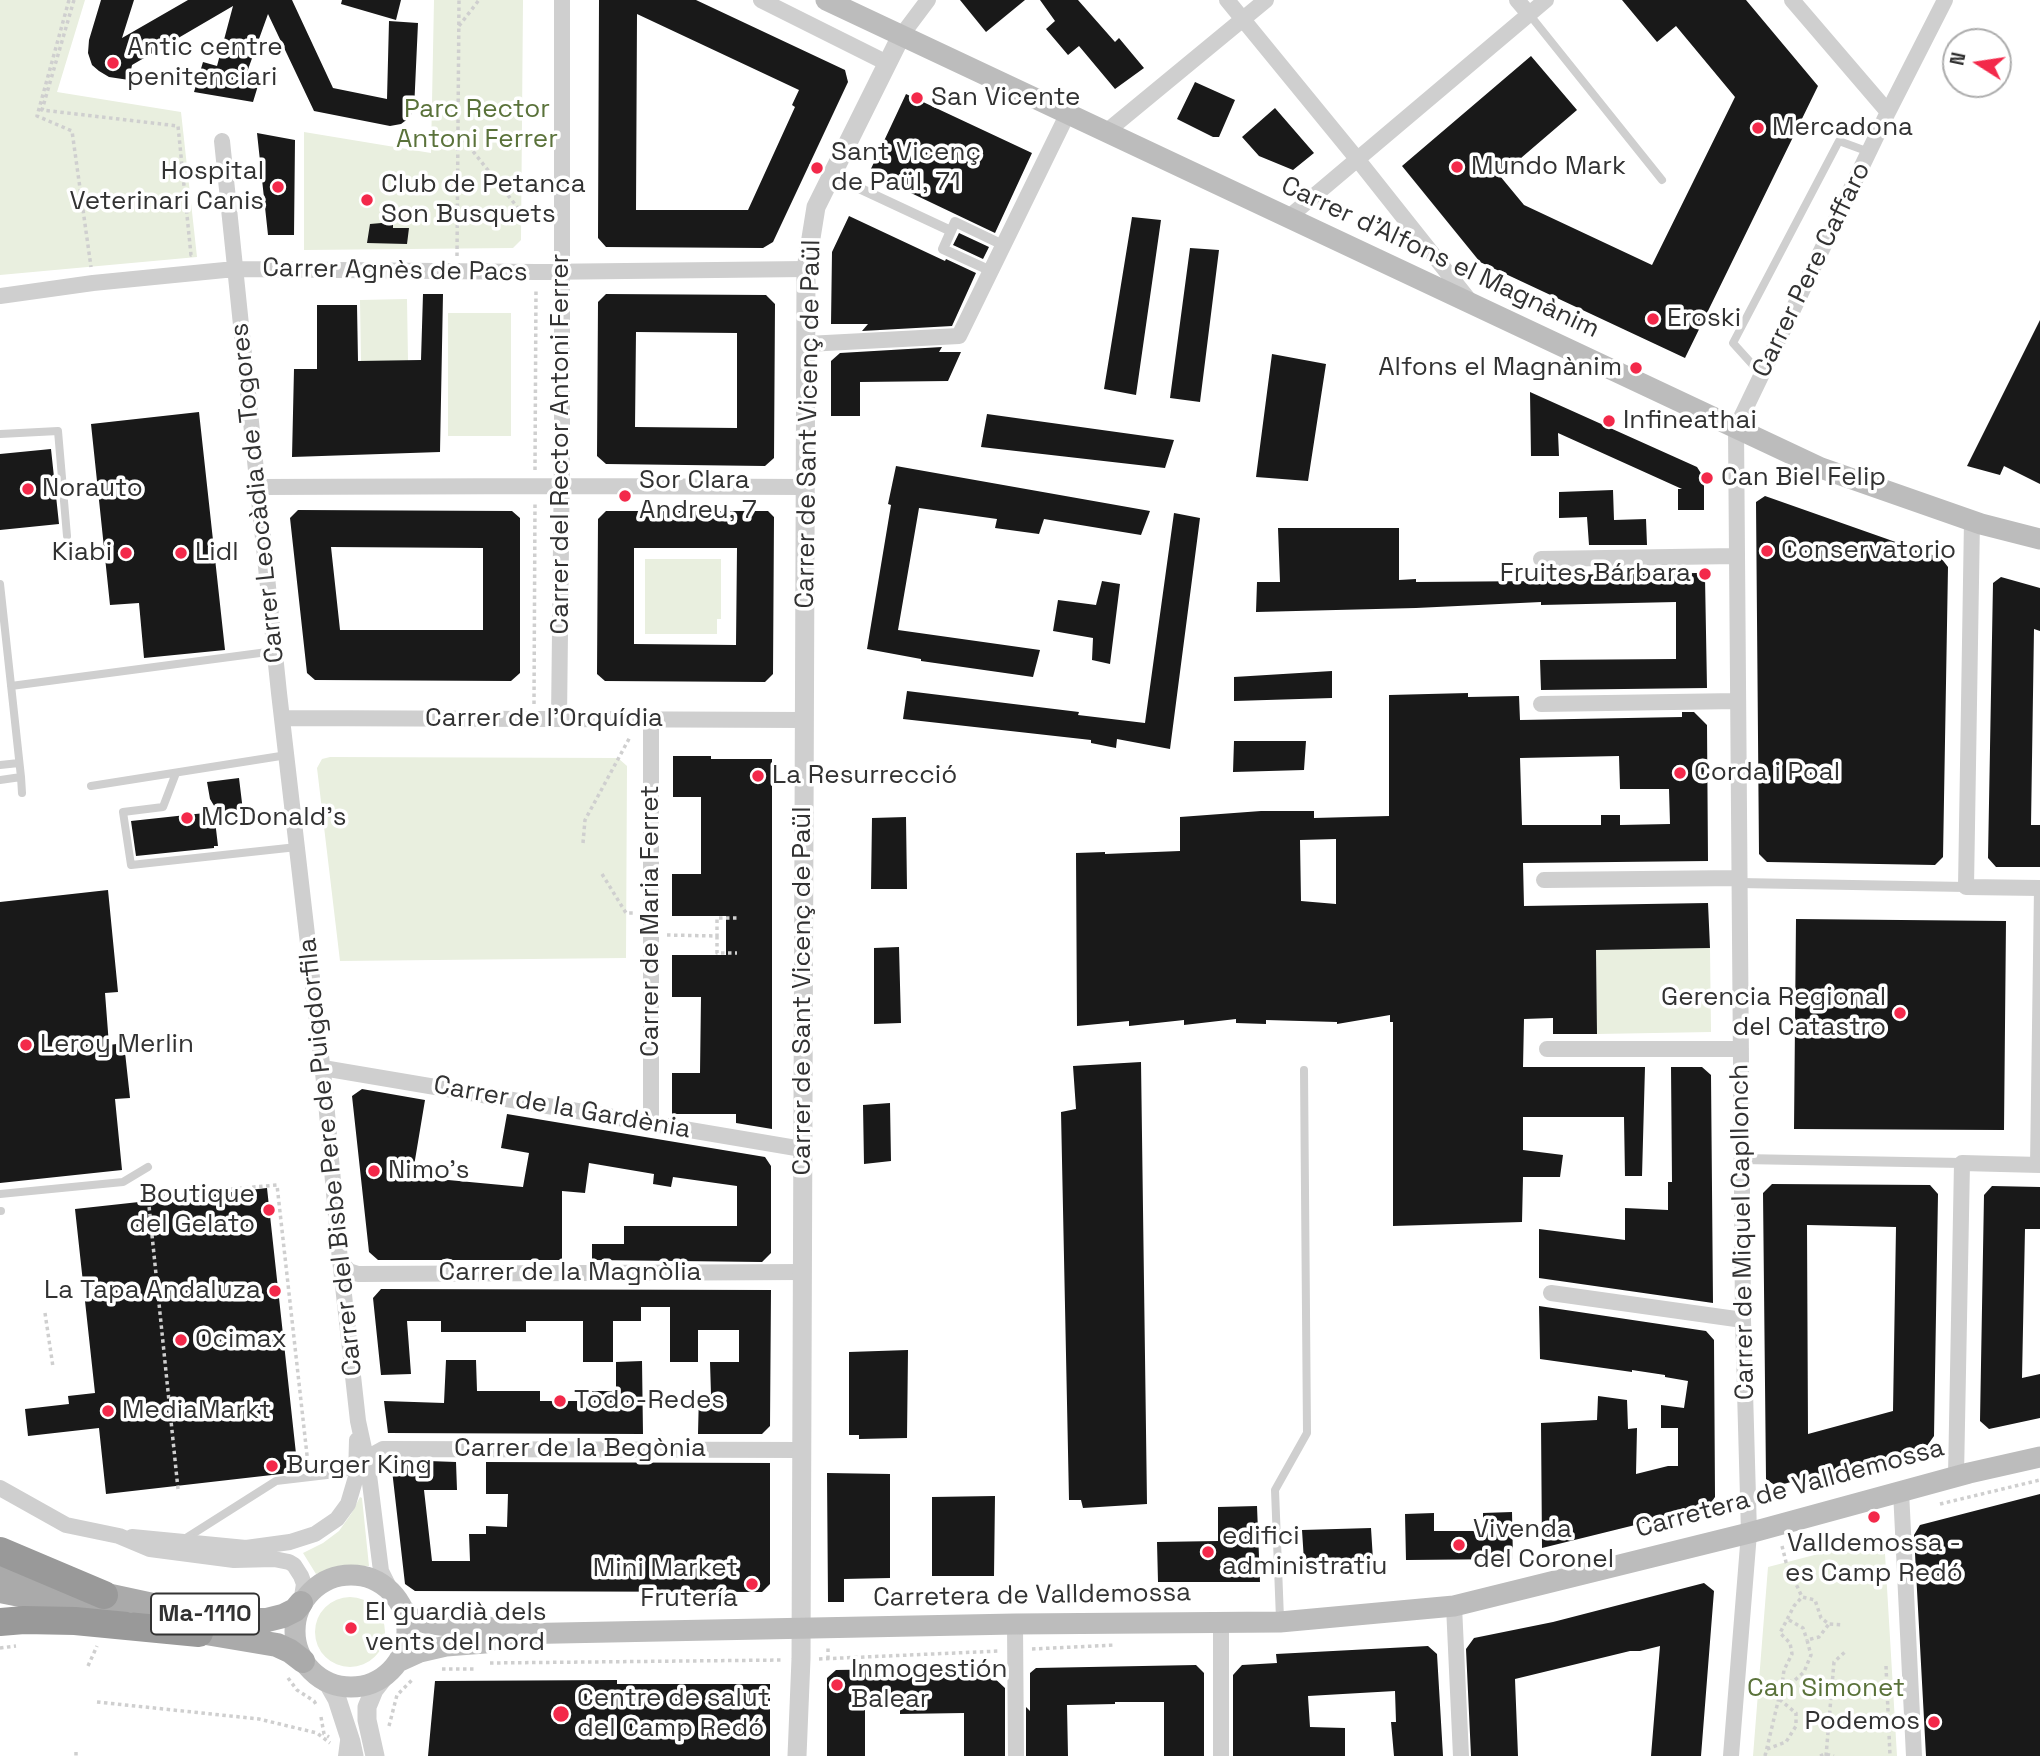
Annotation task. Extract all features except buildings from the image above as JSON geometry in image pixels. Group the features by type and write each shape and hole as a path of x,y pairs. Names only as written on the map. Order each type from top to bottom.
{"highway":[{"path":"0,1551 104,1595"},
{"path":"0,1622 102,1622 199,1633"}],"main road":[{"name":"Carrer d'Alfons el Magnànim","path":"826,0 1821,468 1972,520 2040,539"},
{"name":"Carretera de Valldemossa","path":"397,1600 412,1618 426,1623 485,1626 509,1634 1015,1624 1280,1622 1454,1606 1749,1533 1956,1476 2040,1457"},
{"name":"Ma-1110","path":"0,1572 153,1605 255,1620 283,1616 295,1610 301,1603"},
{"path":"343,1576 360,1576 377,1581 397,1600 407,1625 405,1644 391,1669 369,1685 350,1688 294,1668 298,1651 295,1633 297,1615 301,1603 318,1586 343,1576"},
{"path":"0,1591 199,1633 277,1645 290,1651 294,1668"},
{"name":"Carretera de Valldemossa","path":"391,1669 419,1652 446,1646 485,1643 509,1634"}],"street":[{"name":"Carrer del Rector Antoni Ferrer","path":"559,719 562,0"},
{"path":"761,0 887,63"},
{"path":"901,36 928,0"},
{"path":"1227,0 1358,159 1471,303"},
{"path":"1106,132 1266,0"},
{"path":"1517,0 1529,14"},
{"path":"1289,218 1546,0"},
{"path":"1793,0 1888,112"},
{"name":"Carrer Pere Caffaro","path":"1736,428 1945,0"},
{"name":"Carrer de Sant Vicenç de Paül","path":"797,1756 801,1630 806,269 816,207 901,36"},
{"path":"807,344 959,337 1068,113"},
{"path":"222,141 235,269"},
{"path":"831,174 951,231"},
{"path":"991,271 943,248 955,222 1003,245"},
{"name":"Carrer Agnès de Pacs","path":"0,296 93,283 235,269 457,272 806,269"},
{"name":"Carrer Leocàdia de Togores","path":"235,269 282,718"},
{"name":"Carrer de Miquel Capllonch","path":"1731,1756 1749,1533 1743,1320 1736,428"},
{"path":"259,487 806,487"},
{"path":"1966,887 1972,520"},
{"path":"1541,559 1737,556"},
{"path":"1541,704 1738,702"},
{"name":"Carrer de l'Orquídia","path":"282,718 805,720"},
{"name":"Carrer del Bisbe Pere de Puigdorfila","path":"282,718 323,1068 362,1463 381,1571 397,1600"},
{"name":"Carrer de Maria Ferret","path":"651,719 651,1122"},
{"path":"1544,880 1739,881 2040,888 2038,1165 1742,1159"},
{"path":"1547,1049 1741,1049"},
{"name":"Carrer de la Gardènia","path":"323,1068 802,1149"},
{"path":"1956,1476 1962,1163"},
{"name":"Carrer de la Magnòlia","path":"341,1262 349,1271 358,1274 803,1272"},
{"path":"1551,1293 1743,1320"},
{"name":"Carrer de la Begònia","path":"362,1463 383,1449 802,1450"},
{"path":"0,1488 65,1525 119,1536 246,1548 290,1542 315,1534 337,1519 348,1504 362,1463"},
{"path":"1901,1491 1914,1756"},
{"path":"119,1536 150,1549 234,1560 284,1560 294,1565 302,1576 304,1584 301,1603"},
{"path":"1454,1606 1461,1756"},
{"path":"1221,1623 1221,1756"},
{"path":"1015,1624 1016,1756"},
{"path":"375,1756 367,1707 374,1690 391,1669"},
{"path":"323,1680 337,1699 335,1729 351,1742 354,1756"}],"lane":[{"path":"1529,14 1662,180"},
{"path":"1761,374 1733,343 1839,141 1869,152"},
{"path":"0,434 58,431 67,537"},
{"path":"0,584 22,793"},
{"path":"11,685 275,651"},
{"path":"90,786 287,755"},
{"path":"0,765 19,763"},
{"path":"176,773 163,807 123,812 131,865 297,846"},
{"path":"0,780 21,777"},
{"path":"1280,1622 1275,1490 1307,1433 1304,1070"},
{"path":"0,1194 123,1182 148,1167"},
{"path":"180,1541 276,1481 344,1473 362,1463"},
{"path":"335,1729 342,1756"}],"path":[{"path":"69,0 37,116 72,131 93,283"},
{"path":"457,272 459,0"},
{"path":"459,27 479,0"},
{"path":"458,133 522,213"},
{"path":"583,843 584,820 631,735"},
{"path":"602,874 626,913 651,913"},
{"path":"737,918 717,918 717,953 737,953"},
{"path":"651,935 717,936"},
{"path":"178,1489 148,1196 277,1185 310,1477"},
{"path":"45,1313 53,1367"},
{"path":"1782,1546 1786,1562 1802,1597 1815,1601 1821,1618 1829,1625 1843,1625"},
{"path":"1765,1756 1784,1670 1792,1654 1790,1643 1780,1633 1794,1605 1802,1597"},
{"path":"1782,1685 1795,1680 1804,1672 1811,1655 1803,1628 1788,1619"},
{"path":"1807,1640 1819,1637 1829,1625"},
{"path":"88,1666 99,1643"},
{"path":"1834,1756 1824,1755 1834,1662 1846,1651"},
{"path":"1886,1666 1890,1756"},
{"path":"294,1668 297,1690 314,1702 326,1737 335,1729"},
{"path":"433,1669 475,1669"},
{"path":"387,1735 397,1695 420,1673"},
{"path":"1767,1749 1786,1742 1796,1727 1796,1713 1779,1699"},
{"path":"97,1702 260,1718 317,1733 333,1746 335,1729"}],"green space":[{"path":"0,0 85,0 57,92 181,112 197,257 0,275"},
{"name":"Parc Rector Antoni Ferrer","path":"434,0 523,0 521,240 513,248 304,250 304,132 431,153"},
{"path":"407,299 408,361 361,362 360,300"},
{"path":"448,313 511,313 511,436 448,436"},
{"path":"645,559 721,559 721,619 717,619 717,634 645,634"},
{"path":"618,758 627,766 626,958 340,961 317,768 322,759"},
{"path":"1710,948 1711,1032 1597,1034 1596,950"},
{"path":"360,1497 369,1566 341,1566 316,1574 303,1553 339,1531"},
{"name":"Can Simonet","path":"1884,1537 1897,1756 1753,1756 1768,1567"},
{"path":"350,1597 375,1607 385,1632 375,1657 350,1667 325,1657 315,1632 325,1607"}],"place":[{"name":"Antic centre penitenciari","path":"113,63"},
{"name":"San Vicente","path":"917,98"},
{"name":"Mercadona","path":"1758,128"},
{"name":"Mundo Mark","path":"1457,167"},
{"name":"Sant Vicenç de Paül, 71","path":"817,168"},
{"name":"Hospital Veterinari Canis","path":"278,187"},
{"name":"Club de Petanca Son Busquets","path":"367,200"},
{"name":"Eroski","path":"1653,319"},
{"name":"Alfons el Magnànim","path":"1636,368"},
{"name":"Infineathai","path":"1609,421"},
{"name":"Can Biel Felip","path":"1707,478"},
{"name":"Norauto","path":"28,489"},
{"name":"Sor Clara Andreu, 7","path":"625,496"},
{"name":"Conservatorio","path":"1767,551"},
{"name":"Kiabi","path":"126,553"},
{"name":"Lidl","path":"181,553"},
{"name":"Fruites Bárbara","path":"1705,574"},
{"name":"Corda i Poal","path":"1680,773"},
{"name":"La Resurrecció","path":"758,776"},
{"name":"McDonald's","path":"187,818"},
{"name":"Gerencia Regional del Catastro","path":"1900,1013"},
{"name":"Leroy Merlin","path":"26,1045"},
{"name":"Nimo's","path":"374,1171"},
{"name":"Boutique del Gelato","path":"269,1210"},
{"name":"La Tapa Andaluza","path":"275,1291"},
{"name":"Ocimax","path":"181,1340"},
{"name":"Todo-Redes","path":"560,1401"},
{"name":"MediaMarkt","path":"108,1411"},
{"name":"Burger King","path":"272,1466"},
{"name":"Valldemossa - es Camp Redó","path":"1874,1517"},
{"name":"Vivenda del Coronel","path":"1459,1545"},
{"name":"edifici administratiu","path":"1208,1552"},
{"name":"Mini Market Frutería","path":"752,1584"},
{"name":"El guardià dels vents del nord","path":"351,1628"},
{"name":"Inmogestión Balear","path":"837,1685"},
{"name":"Centre de salut del Camp Redó","path":"561,1714"},
{"name":"Podemos","path":"1934,1722"}]}
